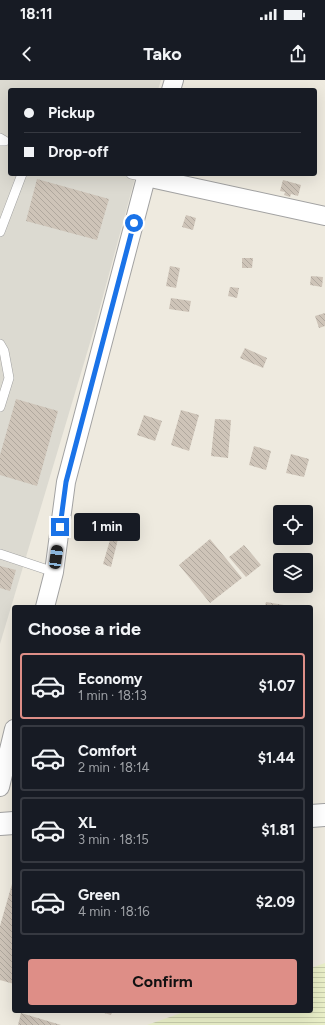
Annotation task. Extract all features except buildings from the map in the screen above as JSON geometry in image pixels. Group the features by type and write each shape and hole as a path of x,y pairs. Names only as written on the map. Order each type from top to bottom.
{"street":[{"path":"46,605 54,572 66,482 141,176"},
{"path":"145,176 325,216"},
{"path":"0,787 12,737"},
{"path":"313,816 325,815"},
{"path":"0,824 12,823"}],"lane":[{"path":"0,232 21,176"},
{"path":"0,344 4,351 9,378 0,407"},
{"path":"0,554 54,572"}],"shaded area":[{"path":"0,80 161,80 159,88 8,88 8,176 135,176 95,326 0,644"}],"green space":[{"path":"325,963 325,1025 147,1025 181,1013 313,1013 313,967"}],"route":[{"path":"60,527 66,482 134,223"}]}
